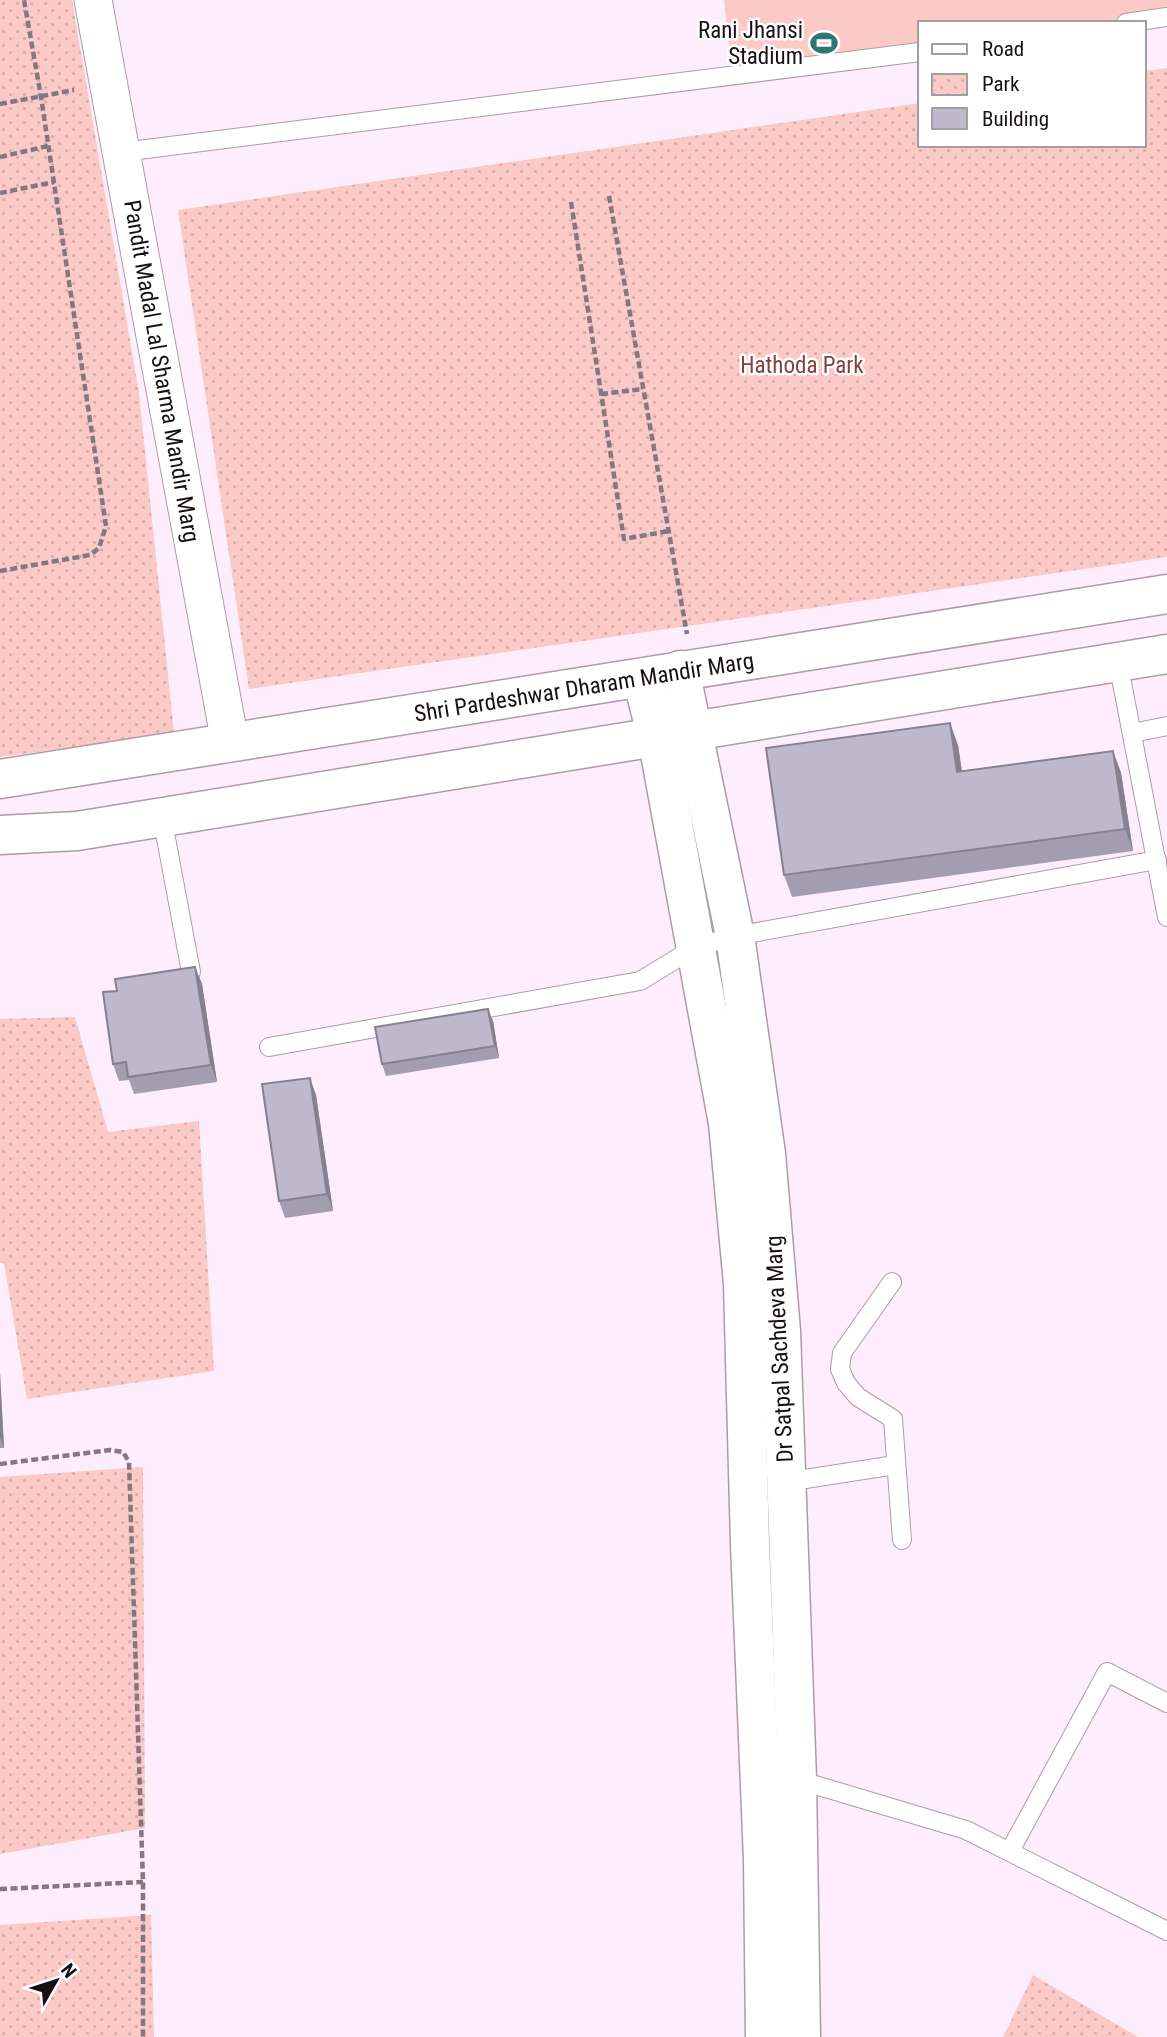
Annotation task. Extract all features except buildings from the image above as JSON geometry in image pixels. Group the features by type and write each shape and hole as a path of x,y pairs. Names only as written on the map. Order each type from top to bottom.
{"street":[{"name":"Pandit Madal Lal Sharma Mandir Marg","path":"93,0 230,743"},
{"name":"Shri Pardeshwar Dharam Mandir Marg","path":"0,779 1167,594"},
{"path":"0,835 77,831 1167,654"},
{"name":"Dr Satpal Sachdeva Marg","path":"687,669 694,730 735,936 766,1154 781,1331 786,1482 779,1779 801,2037"},
{"path":"642,678 657,737 727,1123 743,1284 750,1545 779,1779 765,2037"}],"lane":[{"path":"1140,21 1167,17"},
{"path":"122,152 918,52"},
{"path":"1118,662 1167,917"},
{"path":"1132,733 1167,726"},
{"path":"162,817 191,972"},
{"path":"269,1047 640,981 696,947 735,936 1157,860"},
{"path":"892,1283 842,1353 840,1369 846,1383 858,1397 892,1419 902,1540"},
{"path":"786,1482 895,1465"},
{"path":"1010,1852 1107,1672 1167,1703"},
{"path":"779,1779 966,1830 1167,1931"}],"path":[{"path":"0,571 90,555 99,548 104,539 106,526 24,0"},
{"path":"0,104 41,97"},
{"path":"0,157 48,146"},
{"path":"0,193 54,182"},
{"path":"609,196 668,531 687,669"},
{"path":"571,202 624,539 668,531"},
{"path":"601,394 643,389"},
{"path":"0,1464 110,1450 123,1452 129,1462 143,1882 143,2037"},
{"path":"0,1889 143,1882"}],"green space":[{"path":"0,0 72,0 139,393 174,733 0,757"},
{"name":"Rani Jhansi Stadium","path":"724,0 1167,0 1167,24 1146,24 1146,21 918,21 918,59 733,86"},
{"name":"Hathoda Park","path":"1167,68 1167,557 249,689 178,210 918,103 918,147 1146,147 1146,71"},
{"path":"75,1017 108,1132 199,1121 214,1371 27,1399 4,1263 0,1263 0,1019"},
{"path":"143,1467 145,1828 0,1854 0,1477"},
{"path":"151,1915 154,2037 0,2037 0,1925"},
{"path":"1033,1975 1138,2037 1003,2037"}],"place":[{"name":"Rani Jhansi Stadium","path":"824,43"}]}
